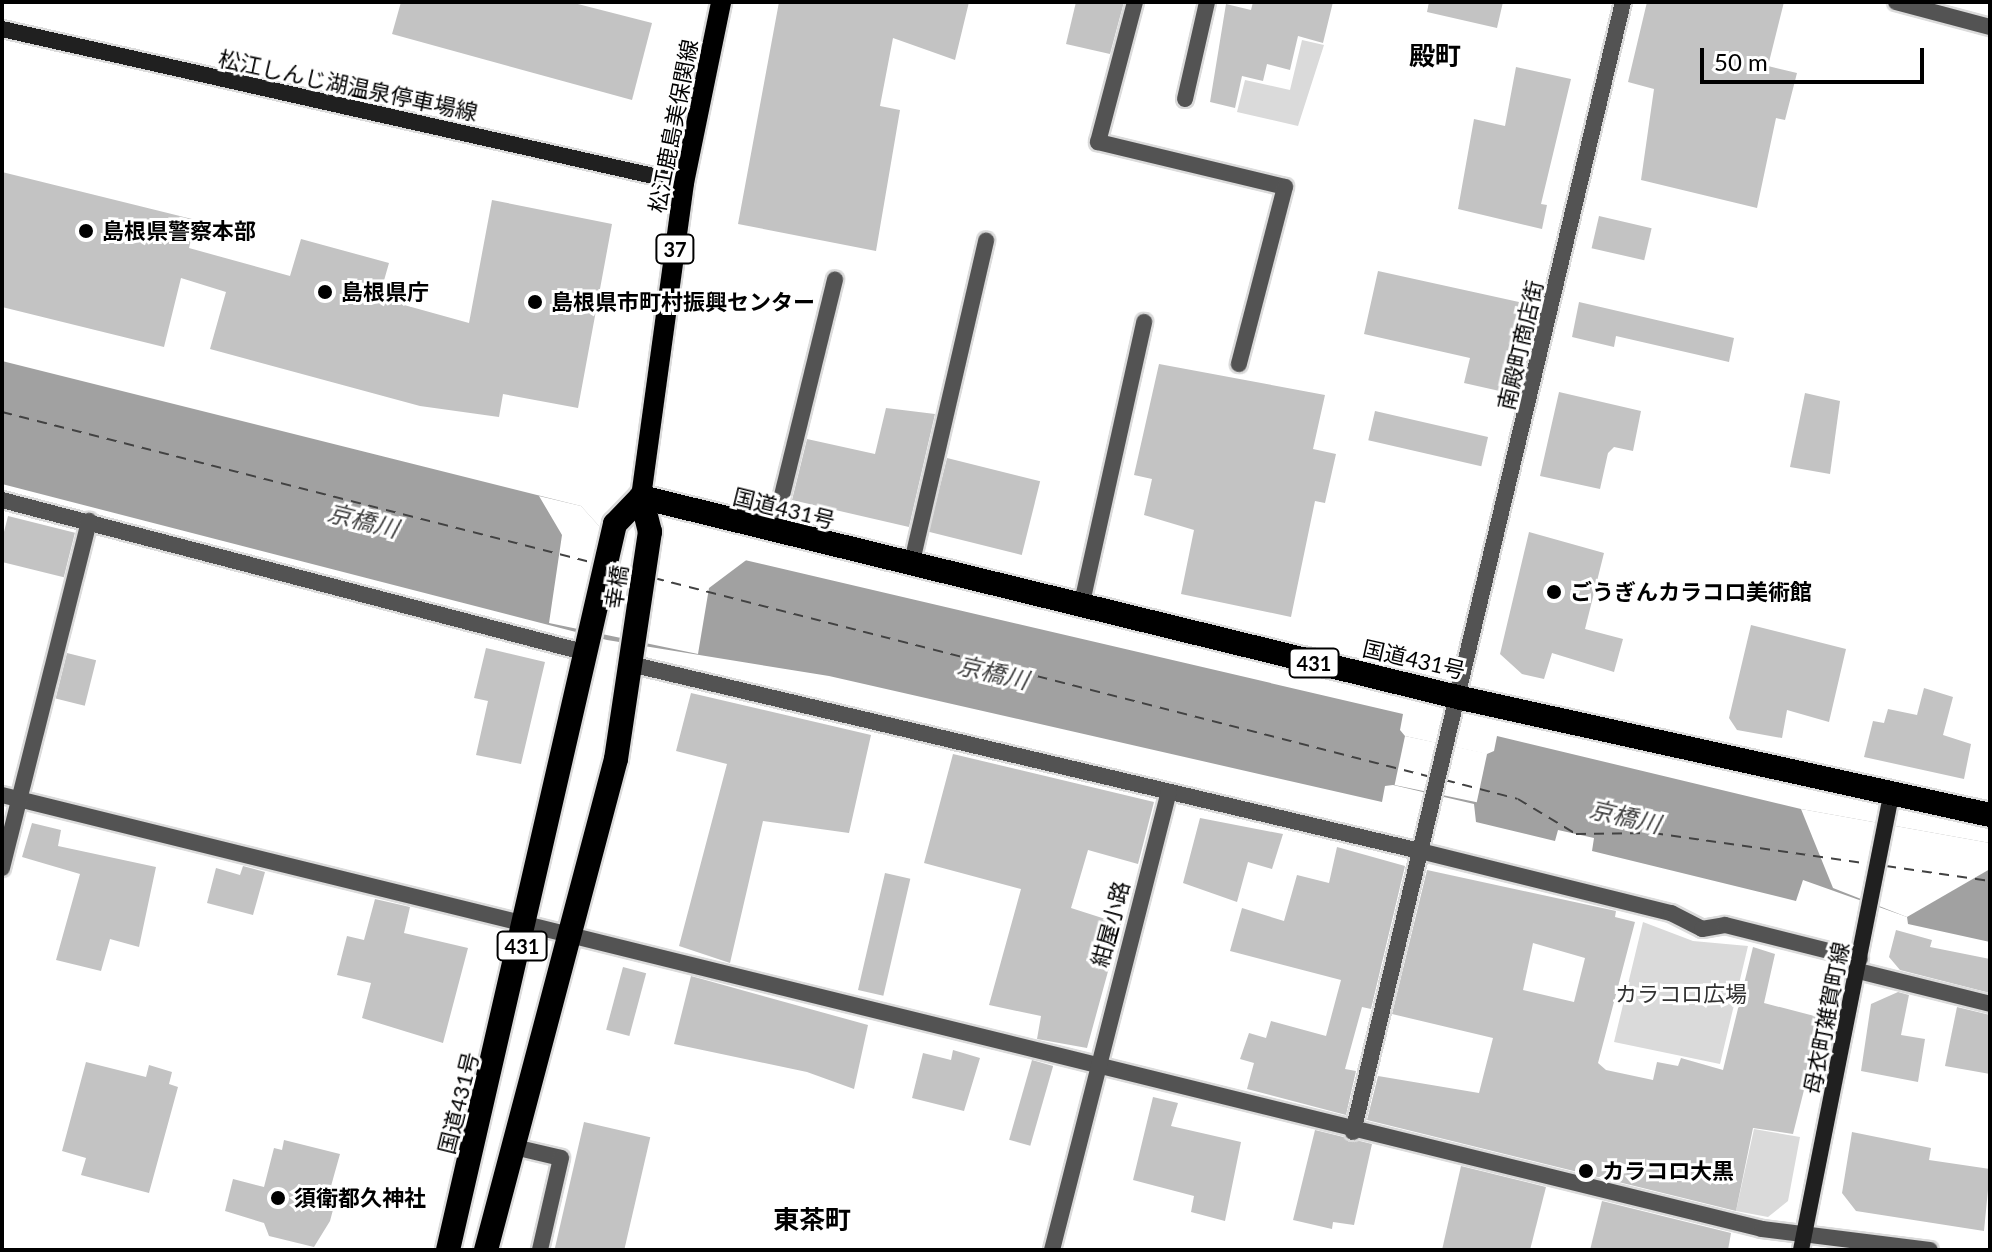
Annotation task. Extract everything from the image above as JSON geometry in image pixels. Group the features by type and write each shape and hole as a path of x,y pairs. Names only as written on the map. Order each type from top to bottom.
{"highway":[{"name":"国道431号","path":"641,497 911,566 1461,698 1990,815"},
{"name":"幸橋","path":"588,646 615,524 641,497"},
{"name":"幸橋","path":"631,656 650,532 641,497"},
{"name":"国道431号","path":"448,1250 527,925 588,646"},
{"name":"431","path":"486,1250 510,1146 616,759 631,656"}],"main road":[{"name":"松江鹿島美保関線","path":"641,497 684,183 721,2"},
{"name":"松江しんじ湖温泉停車場線","path":"2,29 684,183"},
{"name":"母衣町雑賀町線","path":"1802,1243 1891,795"}],"street":[{"path":"1135,2 1098,142 1285,187 1239,364"},
{"path":"1185,99 1207,2"},
{"name":"南殿町商店街","path":"1353,1132 1420,851 1461,698 1623,2"},
{"path":"1896,2 1990,27"},
{"path":"911,566 986,241"},
{"path":"773,532 835,279"},
{"path":"1081,607 1144,322"},
{"path":"2,500 588,646"},
{"path":"2,868 89,521"},
{"path":"631,656 1169,792 1671,913 1702,929 1725,925 1990,1004"},
{"name":"紺屋小路","path":"1052,1250 1094,1068 1169,792"},
{"path":"2,795 570,933 1094,1068 1802,1243 1858,1238 1930,1250"},
{"path":"510,1146 561,1158 540,1250"}],"green space":[{"path":"1302,40 1324,45 1298,126 1237,112 1245,80 1290,90"},
{"name":"カラコロ広場","path":"1643,922 1693,941 1748,946 1720,1064 1614,1042"},
{"path":"1754,1129 1800,1137 1788,1201 1768,1217 1736,1211"}],"water":[{"name":"京橋川","path":"2,361 581,506 599,526 1403,714 1400,730 1405,736 1487,754 1494,751 1497,736 1801,809 1990,843 1990,942 1908,924 1907,917 1803,880 1796,901 1592,851 1594,838 1558,830 1555,841 1476,822 1474,804 1393,785 1385,786 1382,802 829,676 607,640 2,484"}],"pier":[{"path":"539,496 581,506 599,526 749,558 709,588 698,654 549,623 562,535"},
{"path":"1405,736 1487,753 1477,802 1395,785"},
{"path":"1801,809 1990,843 1990,869 1907,917 1833,888"}],"building":[{"path":"401,2 570,2 652,23 632,100 392,34"},
{"path":"779,2 969,2 955,60 893,38 880,106 900,110 876,251 738,224"},
{"path":"1076,2 1124,2 1110,54 1066,44"},
{"path":"1253,2 1333,2 1323,43 1298,36 1290,70 1267,64 1263,81 1242,76 1235,108 1210,102 1226,4 1251,10"},
{"path":"1429,2 1503,2 1497,28 1427,12"},
{"path":"1647,2 1784,2 1768,66 1797,73 1785,120 1776,118 1757,208 1641,180 1654,89 1628,82"},
{"path":"1516,67 1571,79 1541,204 1547,205 1542,229 1458,209 1474,119 1505,126"},
{"path":"2,172 196,220 189,248 290,276 301,239 389,263 379,298 469,323 492,200 612,224 578,408 503,394 499,417 420,406 210,349 226,292 181,278 164,347 2,307"},
{"path":"1599,216 1652,228 1644,260 1592,248"},
{"path":"1378,271 1519,302 1504,392 1464,383 1470,358 1364,334"},
{"path":"1579,302 1734,338 1729,362 1616,336 1614,347 1572,337"},
{"path":"1159,364 1325,395 1313,449 1336,454 1325,503 1315,501 1291,617 1181,594 1194,530 1144,515 1152,479 1134,475"},
{"path":"1559,392 1641,411 1633,451 1614,447 1608,453 1600,489 1540,476"},
{"path":"1805,393 1840,401 1830,474 1790,467"},
{"path":"886,408 935,414 909,527 792,500 807,439 875,454"},
{"path":"1375,411 1488,437 1481,466 1368,440"},
{"path":"947,458 1040,481 1022,555 929,532"},
{"path":"8,516 75,533 64,577 2,562 2,540"},
{"name":"ごうぎんカラコロ美術館","path":"1529,532 1604,553 1585,629 1623,639 1614,672 1552,653 1544,679 1522,674 1500,654"},
{"path":"1751,625 1846,649 1829,722 1787,710 1782,738 1737,730 1729,718"},
{"path":"486,648 545,662 521,764 476,755 488,701 474,698"},
{"path":"67,653 96,660 85,706 56,699"},
{"path":"1924,688 1953,697 1943,735 1971,744 1964,779 1864,757 1873,721 1884,723 1888,709 1917,715"},
{"path":"691,693 871,735 849,833 763,821 730,963 679,946 727,764 676,751"},
{"path":"953,754 1154,802 1138,864 1088,850 1071,908 1121,924 1087,1048 1037,1039 1041,1016 989,1005 1021,889 924,863"},
{"path":"1200,818 1283,834 1272,869 1248,862 1237,902 1183,883"},
{"path":"32,823 61,830 58,846 156,867 139,947 110,939 101,971 56,960 80,874 22,857"},
{"path":"1337,847 1405,866 1371,1009 1362,1007 1345,1069 1356,1071 1346,1115 1247,1089 1254,1063 1240,1059 1249,1033 1266,1038 1271,1021 1326,1036 1341,980 1230,951 1242,908 1284,921 1297,875 1329,883"},
{"path":"243,866 265,872 253,915 207,903 216,868 240,875"},
{"path":"1427,870 1616,911 1615,917 1635,922 1598,1063 1606,1070 1653,1080 1657,1062 1678,1066 1681,1058 1723,1070 1753,947 1775,954 1764,1003 1822,1018 1793,1134 1753,1128 1736,1211 1367,1120 1378,1076 1479,1093 1493,1038 1392,1014","holes":["1533,943 1585,958 1574,1002 1523,990"]},
{"path":"885,873 910,879 883,996 858,990"},
{"path":"375,899 410,907 404,933 468,948 443,1043 362,1018 371,983 337,975 347,936 364,940"},
{"path":"1896,930 1932,940 1930,947 1990,959 1990,993 1900,970 1889,957"},
{"path":"623,967 646,973 629,1036 606,1030"},
{"path":"691,976 868,1025 854,1089 807,1072 674,1044"},
{"path":"1898,992 1909,995 1901,1035 1925,1039 1918,1082 1861,1071 1871,1004"},
{"path":"1957,1007 1990,1015 1990,1074 1945,1066"},
{"path":"953,1050 980,1058 964,1111 912,1098 923,1053 951,1060"},
{"path":"1032,1060 1053,1066 1030,1146 1009,1140"},
{"path":"86,1062 146,1077 149,1065 172,1072 169,1084 178,1087 149,1193 81,1175 86,1158 62,1151"},
{"path":"1153,1097 1178,1103 1171,1126 1241,1142 1225,1221 1191,1212 1194,1196 1133,1180"},
{"path":"584,1122 650,1137 624,1250 555,1250"},
{"path":"1315,1130 1372,1144 1354,1225 1333,1222 1332,1229 1293,1220"},
{"path":"1852,1132 1931,1148 1929,1160 1990,1169 1984,1231 1856,1211 1842,1193"},
{"name":"須衛都久神社","path":"284,1140 340,1154 326,1204 334,1206 330,1221 314,1247 269,1236 264,1223 225,1211 233,1179 264,1187 274,1148 282,1150"},
{"path":"1461,1166 1546,1187 1530,1250 1442,1250"},
{"path":"1602,1201 1731,1233 1728,1250 1590,1250"}],"ferry route":[{"path":"2,412 594,563"},
{"path":"616,569 633,573"},
{"path":"654,578 1431,777"},
{"path":"1445,780 1518,799 1576,834 1653,833 1872,864"},
{"path":"1886,866 1990,881"}],"place":[{"name":"島根県警察本部","path":"86,231"},
{"name":"島根県庁","path":"325,292"},
{"name":"島根県市町村振興センター","path":"535,302"},
{"name":"ごうぎんカラコロ美術館","path":"1554,592"},
{"name":"カラコロ大黒","path":"1586,1171"},
{"name":"須衛都久神社","path":"278,1198"}],"district":[{"name":"殿町","path":"1435,56"},
{"name":"東茶町","path":"812,1220"}]}
